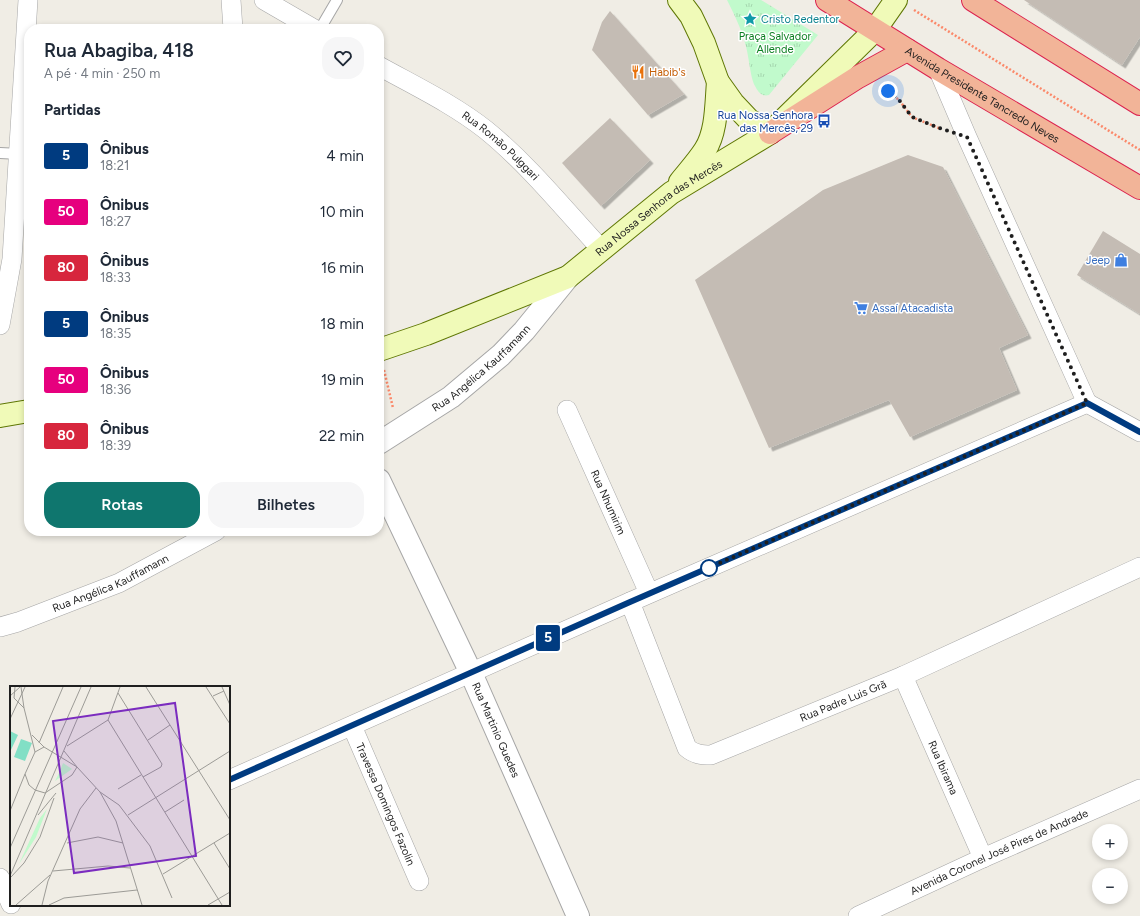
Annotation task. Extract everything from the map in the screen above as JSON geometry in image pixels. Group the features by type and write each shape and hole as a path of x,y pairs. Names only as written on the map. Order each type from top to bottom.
{"highway":[{"name":"Avenida Presidente Tancredo Neves","path":"827,0 938,69 1140,188"},
{"path":"973,0 1140,104"},
{"path":"770,133 865,72 907,50"}],"main road":[{"path":"679,0 691,16 704,42 718,82 733,103 749,120 770,133"},
{"name":"Rua Nossa Senhora das Mercês","path":"384,348 426,334 568,277 671,193 770,133 875,30 904,4"},
{"path":"671,193 706,150 714,125 718,82"},
{"path":"0,416 24,413"}],"street":[{"path":"27,24 28,0"},
{"path":"231,0 233,24"},
{"path":"264,0 305,24"},
{"name":"Rua Romão Pulggari","path":"384,69 458,110 485,129 518,158 602,250"},
{"path":"938,69 967,137 1087,403 1140,432"},
{"path":"0,325 12,259 24,77"},
{"name":"Rua Angélica Kauffamann","path":"384,440 451,397 501,355 524,331 568,277"},
{"path":"230,780 649,593 1087,403"},
{"name":"Rua Nhumirim","path":"567,410 649,593"},
{"name":"Rua Martinio Guedes","path":"384,490 471,673 578,916"},
{"name":"Rua Angélica Kauffamann","path":"0,627 18,622 119,583 207,536"},
{"name":"Rua Padre Luis Grã","path":"630,602 687,748 702,755 711,755 903,676 1140,567"},
{"name":"Rua Ibirama","path":"903,676 983,858"},
{"name":"Travessa Domingos Fazolin","path":"352,726 419,881"},
{"name":"Avenida Coronel José Pires de Andrade","path":"858,916 983,858 1140,789"},
{"path":"3,878 10,902"},
{"path":"11,906 16,916"}],"lane":[{"path":"323,24 337,0"},
{"path":"0,153 20,154"}],"path":[{"path":"904,4 1140,150"},
{"path":"865,72 899,100 912,117 967,137"},
{"path":"384,371 398,430"}],"green space":[{"name":"Praça Salvador Allende","path":"727,0 761,0 818,35 769,95 760,94 755,86 743,37"}],"building":[{"path":"1024,0 1140,0 1140,37 1122,65"},
{"name":"Habib's","path":"610,11 684,94 648,115 592,50 602,22"},
{"path":"610,118 650,160 601,206 562,163"},
{"name":"Assaí Atacadista","path":"908,155 943,167 1028,335 999,348 1017,390 910,437 889,400 769,448 695,280 823,190"},
{"path":"1103,231 1140,254 1140,314 1077,275"}],"bus line":[{"name":"5","path":"230,780 630,602 1087,403 1140,432"}],"place":[{"name":"Cristo Redentor","path":"750,19"},
{"name":"Habib's","path":"638,72"},
{"name":"Rua Nossa Senhora das Mercês, 29","path":"824,121"},
{"name":"Jeep","path":"1121,260"},
{"name":"Assaí Atacadista","path":"861,308"}],"route":[{"path":"709,568 1087,403 967,137 912,117 899,100 888,91"}]}
